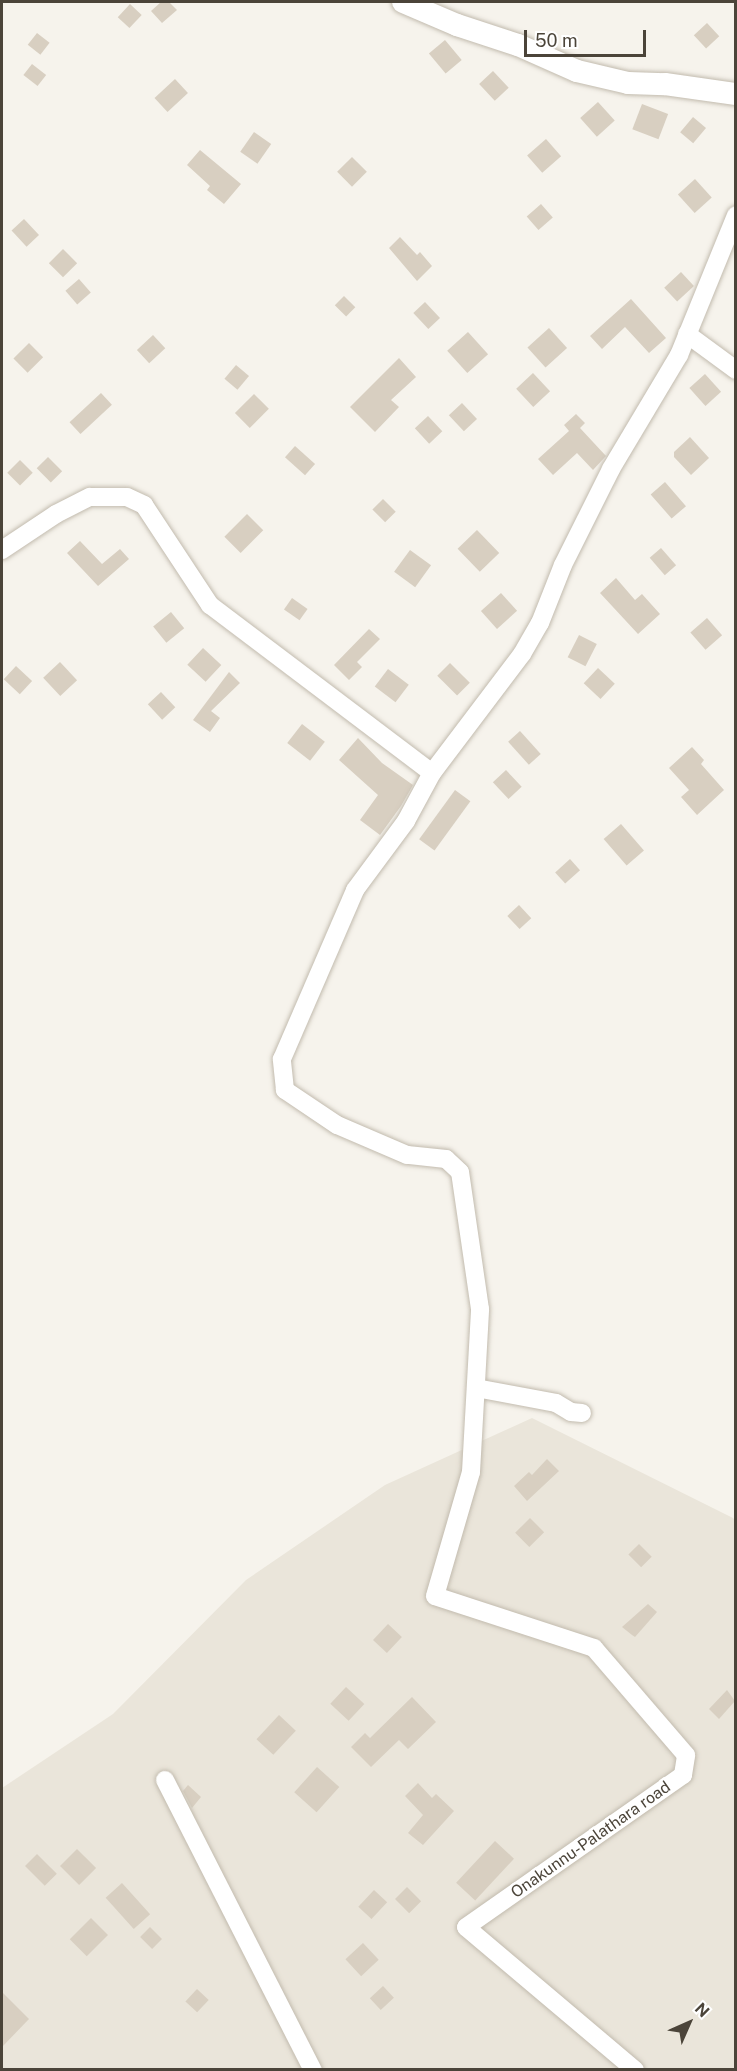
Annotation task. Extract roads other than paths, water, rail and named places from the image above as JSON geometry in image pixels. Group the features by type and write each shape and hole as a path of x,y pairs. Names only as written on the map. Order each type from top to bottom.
{"street":[{"path":"404,2 457,25 518,45 577,71 628,83 665,84 735,94"},
{"path":"2,550 57,514 90,497 127,497 144,505 210,605 432,773 522,654 540,623 562,565 611,469 679,355 735,215"},
{"path":"687,334 735,370"},
{"name":"Onakunnu-Palathara road","path":"432,773 406,821 355,890 282,1059 285,1090 337,1125 407,1155 446,1159 460,1172 480,1309 476,1388 471,1472 435,1596 594,1648 686,1755 683,1776 466,1927 635,2070"},
{"path":"476,1388 555,1403 571,1412 582,1413"},
{"path":"165,1780 313,2070"}]}
